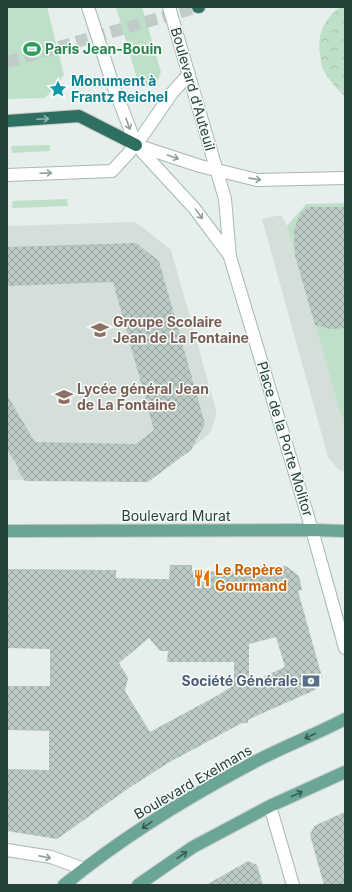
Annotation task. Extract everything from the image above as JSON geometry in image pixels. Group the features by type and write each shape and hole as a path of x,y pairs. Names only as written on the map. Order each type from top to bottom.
{"highway":[{"path":"7,121 79,116 136,145"}],"main road":[{"name":"Boulevard Murat","path":"7,531 345,531"},
{"name":"Boulevard Exelmans","path":"64,885 84,869 168,811 248,765 345,719"},
{"path":"138,885 193,847 270,806 345,772"}],"street":[{"path":"88,7 112,82 136,145"},
{"name":"Boulevard d'Auteuil","path":"170,7 217,171"},
{"path":"7,175 112,171 136,145 172,94 189,74"},
{"path":"136,145 217,171 257,180 345,178"},
{"name":"Place de la Porte Molitor","path":"136,145 194,208 230,257"},
{"name":"Place de la Porte Molitor","path":"217,171 225,199 230,257 312,530 345,648"},
{"path":"270,806 293,885"},
{"path":"7,850 51,857 84,869"}],"shaded area":[{"path":"281,215 287,226 345,430 345,472 339,470 328,457 262,219"},
{"name":"Groupe Scolaire Jean de La Fontaine","path":"134,222 171,250 216,410 216,416 211,431 207,436 148,482 7,480 7,226"}],"green space":[{"name":"Paris Jean-Bouin","path":"7,7 47,7 64,75 45,98 7,99"},
{"path":"116,7 142,7 161,72 157,82 150,87 141,85 137,79"},
{"path":"340,7 345,7 345,97 326,75 322,66 319,48 322,28 329,17"},
{"path":"50,145 50,151 12,153 11,146"},
{"path":"67,199 68,206 12,208 13,201"},
{"path":"345,203 345,430 287,226 306,204"}],"building":[{"path":"307,207 345,207 345,328 330,329 315,325 295,256 294,230 300,214"},
{"path":"136,243 159,261 205,424 191,450 148,482 25,481 18,471 19,468 7,450 7,395 35,442 136,444 154,430 113,282 7,286 7,247"},
{"path":"170,565 192,565 192,571 258,573 258,566 286,566 299,576 302,590 298,591 322,677 315,690 254,717 248,720 248,723 242,723 168,763 129,788 57,839 7,831 7,769 49,770 49,731 7,730 7,686 50,686 50,649 7,648 7,569 116,570 116,578 169,579","holes":["276,637 285,667 249,683 249,644","149,638 160,651 168,651 167,662 234,662 234,685 150,732 125,691 128,678 119,663"]},
{"path":"345,812 345,885 324,885 310,835 314,826"},
{"path":"248,861 257,865 263,885 206,885"}],"tunnel":[{"path":"7,62 198,7"}],"place":[{"name":"Paris Jean-Bouin","path":"32,49"},
{"name":"Monument à Frantz Reichel","path":"58,89"},
{"name":"Groupe Scolaire Jean de La Fontaine","path":"100,330"},
{"name":"Lycée général Jean de La Fontaine","path":"64,397"},
{"name":"Le Repère Gourmand","path":"202,578"},
{"name":"Société Générale","path":"311,681"}]}
